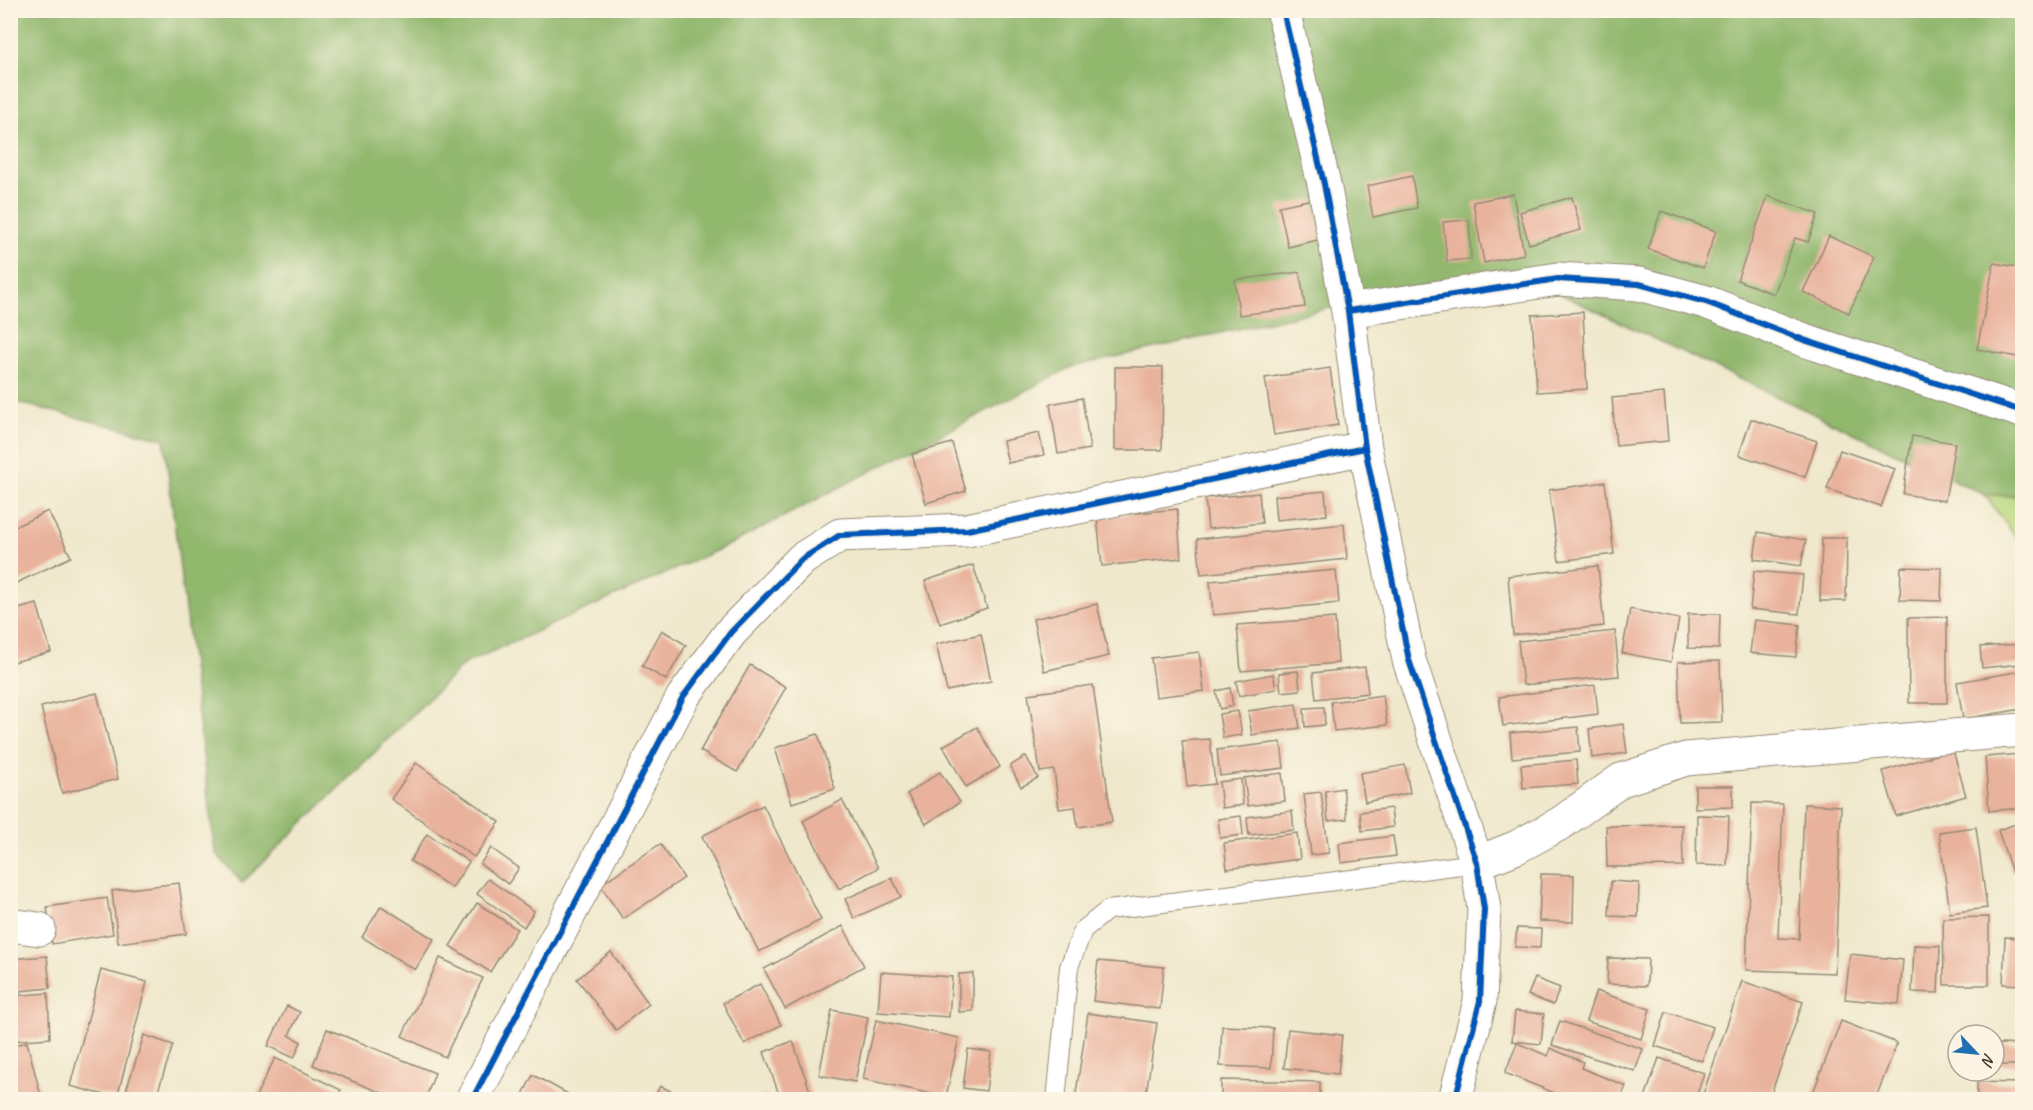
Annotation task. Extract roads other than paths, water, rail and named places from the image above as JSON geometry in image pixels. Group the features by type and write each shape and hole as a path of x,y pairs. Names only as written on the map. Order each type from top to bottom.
{"street":[{"path":"1283,10 1324,184 1348,311 1365,448 1409,660 1477,863 1484,909 1479,1000 1457,1099"},
{"path":"1348,311 1558,279 1639,284 1706,302 1804,340 2022,411"},
{"path":"472,1100 683,697 731,632 802,559 840,535 967,530 1365,448"},
{"path":"1477,863 1517,847 1562,823 1622,780 1686,759 2022,730"}],"lane":[{"path":"1056,1100 1069,967 1083,930 1108,910 1477,863"}]}
